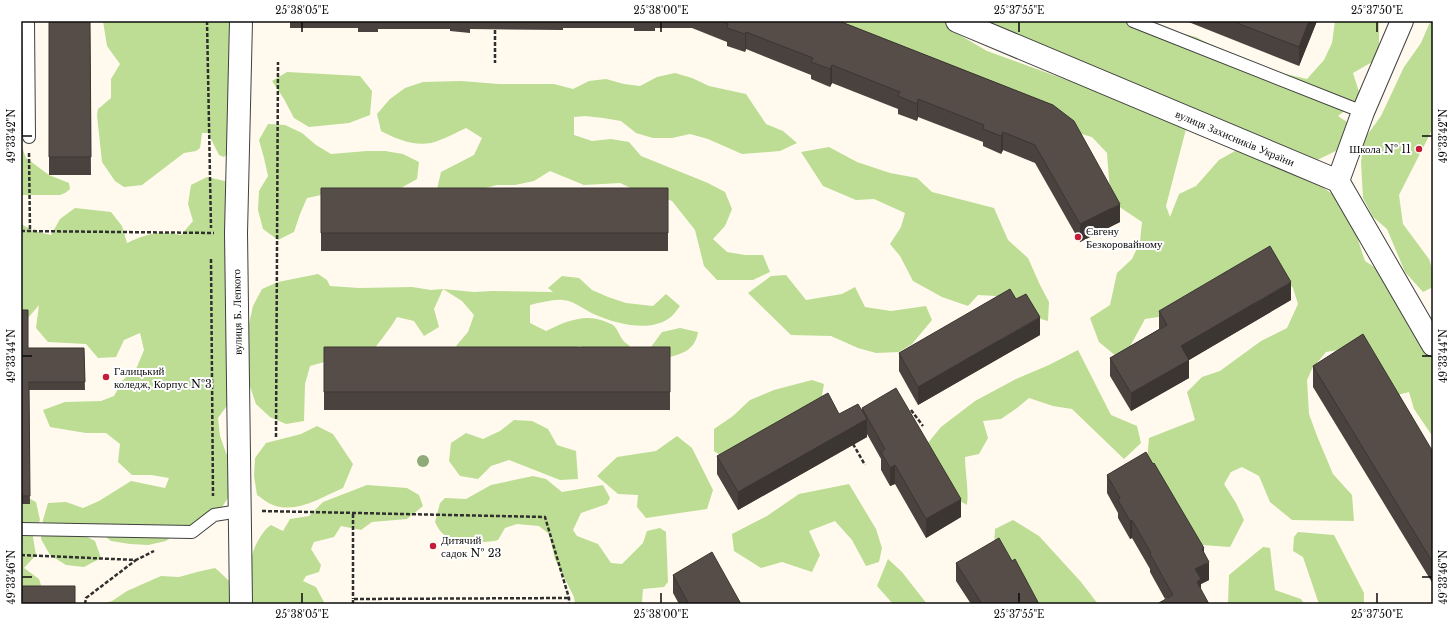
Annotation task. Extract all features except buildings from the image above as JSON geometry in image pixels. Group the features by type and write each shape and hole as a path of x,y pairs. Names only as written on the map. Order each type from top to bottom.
{"street":[{"name":"вулиця Б. Лепкого","path":"241,21 236,233 241,604"},
{"name":"вулиця Захисників України","path":"957,21 1338,181"},
{"path":"1402,21 1363,112 1338,181 1433,345"}],"lane":[{"path":"28,21 29,137"},
{"path":"1133,21 1363,112"},
{"path":"21,529 192,532 214,515 239,511"}],"path":[{"path":"207,21 211,240"},
{"path":"495,30 495,63"},
{"path":"276,437 278,62"},
{"path":"29,137 30,231"},
{"path":"21,231 236,233"},
{"path":"211,256 214,515"},
{"path":"911,410 923,426"},
{"path":"853,444 865,465"},
{"path":"239,511 545,517 569,598 569,604"},
{"path":"353,514 353,604"},
{"path":"85,604 86,598 136,560 157,549"},
{"path":"21,556 136,560"},
{"path":"353,599 569,598"}],"green space":[{"path":"103,21 234,21 231,150 224,157 219,155 208,133 202,133 200,148 196,151 184,153 142,185 124,187 115,181 102,162 97,115 98,109 111,98 111,79 120,64 107,46"},
{"path":"789,21 1143,21 1196,37 1226,53 1269,70 1307,79 1324,60 1332,43 1335,21 1379,21 1379,58 1353,73 1361,98 1338,116 1347,122 1340,149 1313,162 984,38 946,27 987,51 1089,88 1186,129 1166,206 1170,217 1179,194 1196,186 1219,160 1242,147 1304,175 1334,195 1354,212 1358,240 1365,261 1377,269 1420,334 1433,319 1433,437 1414,409 1409,392 1394,396 1352,348 1326,352 1312,369 1307,380 1309,414 1333,474 1352,495 1354,521 1292,520 1270,502 1259,476 1242,467 1231,472 1224,484 1236,503 1244,520 1230,547 1202,545 1147,461 1149,438 1195,420 1187,392 1202,377 1220,371 1261,341 1287,328 1298,304 1293,288 1280,273 1165,316 1145,319 1122,361 1099,342 1090,318 1110,305 1117,273 1132,259 1140,242 1142,222 1118,206 1110,193 1107,153 1092,137 1071,131"},
{"path":"1433,21 1433,128 1399,195 1403,224 1429,259 1433,271 1433,287 1423,292 1405,272 1387,229 1373,217 1363,198 1361,161 1365,138 1381,116 1404,67 1421,43 1430,22"},
{"path":"287,72 360,76 372,91 370,115 349,123 309,127 294,118 272,81"},
{"path":"675,73 692,78 709,86 746,94 766,124 783,131 797,143 780,151 742,154 708,139 690,134 672,138 653,138 636,133 621,121 585,116 574,117 574,135 592,141 611,139 629,142 641,156 708,183 725,192 732,209 725,226 713,239 727,252 745,255 763,255 770,272 753,280 717,280 704,266 695,230 672,201 655,194 637,191 620,183 584,185 550,171 534,181 515,185 497,185 474,191 437,189 441,172 474,155 482,138 466,128 431,143 411,143 381,131 377,114 390,99 405,88 423,82 461,81 499,84 554,84 573,89 589,81 606,79 624,84 640,86 657,77"},
{"path":"268,124 285,125 302,133 316,145 331,154 385,151 403,154 419,162 417,179 401,188 326,194 307,198 294,232 278,240 263,229 258,210 259,191 268,176 259,140"},
{"path":"21,145 26,158 49,175 69,183 70,189 60,195 21,195"},
{"path":"829,147 857,162 890,173 917,178 932,192 994,208 1008,240 1028,258 1049,302 1048,321 1034,317 996,296 978,295 968,306 942,297 913,281 900,256 890,244 901,227 905,213 874,199 856,200 823,186 801,152"},
{"name":"Галицький коледж, Корпус №3","path":"207,177 225,181 233,197 229,403 218,418 220,436 226,453 235,469 235,487 215,518 181,530 166,541 148,545 130,544 111,541 97,530 80,533 95,541 101,558 84,567 66,565 50,555 41,539 43,520 48,503 66,502 83,508 99,501 131,481 165,488 169,478 151,475 132,475 118,462 120,444 106,433 86,433 50,427 43,410 65,402 101,401 114,396 123,380 137,367 144,350 140,333 124,340 116,357 98,358 86,344 48,342 36,328 39,305 28,318 21,322 21,224 34,231 51,235 60,219 75,208 111,212 122,226 127,243 141,237 160,233 181,235 193,221 188,204 191,185"},
{"path":"318,274 327,280 330,286 359,288 412,287 431,290 443,289 434,309 439,327 424,336 414,321 397,317 365,362 328,361 310,366 305,384 304,421 286,424 270,417 256,404 241,360 253,306 262,289 278,282"},
{"path":"786,275 806,300 842,294 855,287 865,307 891,311 926,306 932,320 912,344 899,352 876,353 858,348 831,336 791,335 748,293 771,276"},
{"path":"562,276 579,278 592,290 626,303 653,306 666,294 680,306 668,319 660,323 642,326 623,324 604,318 568,301 546,301 530,305 530,323 546,331 567,322 582,318 597,319 612,324 622,339 630,346 615,356 597,353 580,346 563,350 471,357 456,346 468,332 474,315 462,301 443,289 474,292 553,292 548,288"},
{"path":"680,328 698,332 691,348 677,355 666,358 651,347 662,332"},
{"path":"1078,350 1111,415 1137,426 1141,443 1124,459 1072,409 1053,406 1029,398 1001,419 983,421 988,438 979,454 965,457 968,493 967,505 954,498 927,444 941,427 975,401 1016,379 1049,365"},
{"path":"812,380 824,384 820,406 728,460 714,451 714,429 733,416 750,400 774,390"},
{"path":"514,420 532,421 548,429 557,445 576,451 578,479 560,480 509,460 491,466 478,479 460,476 449,461 451,443 466,433 483,439 500,431"},
{"path":"317,426 333,434 353,464 343,488 318,500 300,506 291,507 273,505 257,495 254,476 255,458 266,443 301,434"},
{"path":"677,436 692,448 713,490 707,509 646,518 637,507 638,495 618,494 597,476 617,457 656,451"},
{"path":"533,476 546,479 562,492 603,485 610,498 607,504 581,513 573,530 577,536 598,544 611,563 622,564 643,543 647,531 660,528 666,532 668,582 664,587 643,589 643,604 575,604 574,597 555,559 549,534 539,526 517,524 505,528 498,540 485,542 468,542 453,539 446,536 438,528 435,522 440,503 445,498 466,499 491,485"},
{"path":"849,484 876,529 882,548 879,562 866,566 852,540 835,521 809,531 820,555 812,572 782,562 761,568 734,551 732,534 767,516 799,494"},
{"path":"367,485 407,488 419,495 423,506 407,519 372,522 361,530 341,526 334,537 314,542 311,549 321,565 319,572 306,576 303,581 316,587 325,604 252,604 250,570 252,555 259,539 266,530 271,525 283,531 290,519 309,516 323,502"},
{"path":"21,494 36,502 40,520 33,537 36,555 24,568 39,579 45,598 21,599"},
{"path":"1013,520 1039,536 1081,582 1098,604 1033,604 994,547 995,529"},
{"path":"1298,532 1334,535 1364,593 1364,604 1319,604 1303,557 1293,551 1294,537"},
{"path":"1263,547 1270,548 1275,590 1301,599 1304,604 1228,604 1229,575"},
{"path":"888,559 902,572 927,604 893,604 877,586"},
{"path":"215,568 234,588 239,604 102,604 112,601 127,591 161,576 179,577"}],"place":[{"name":"Школа № 11","path":"1419,149"},
{"name":"Євгену Безкоровайному","path":"1078,237"},
{"name":"Галицький коледж, Корпус №3","path":"106,377"},
{"name":"Дитячий садок № 23","path":"433,546"}]}
